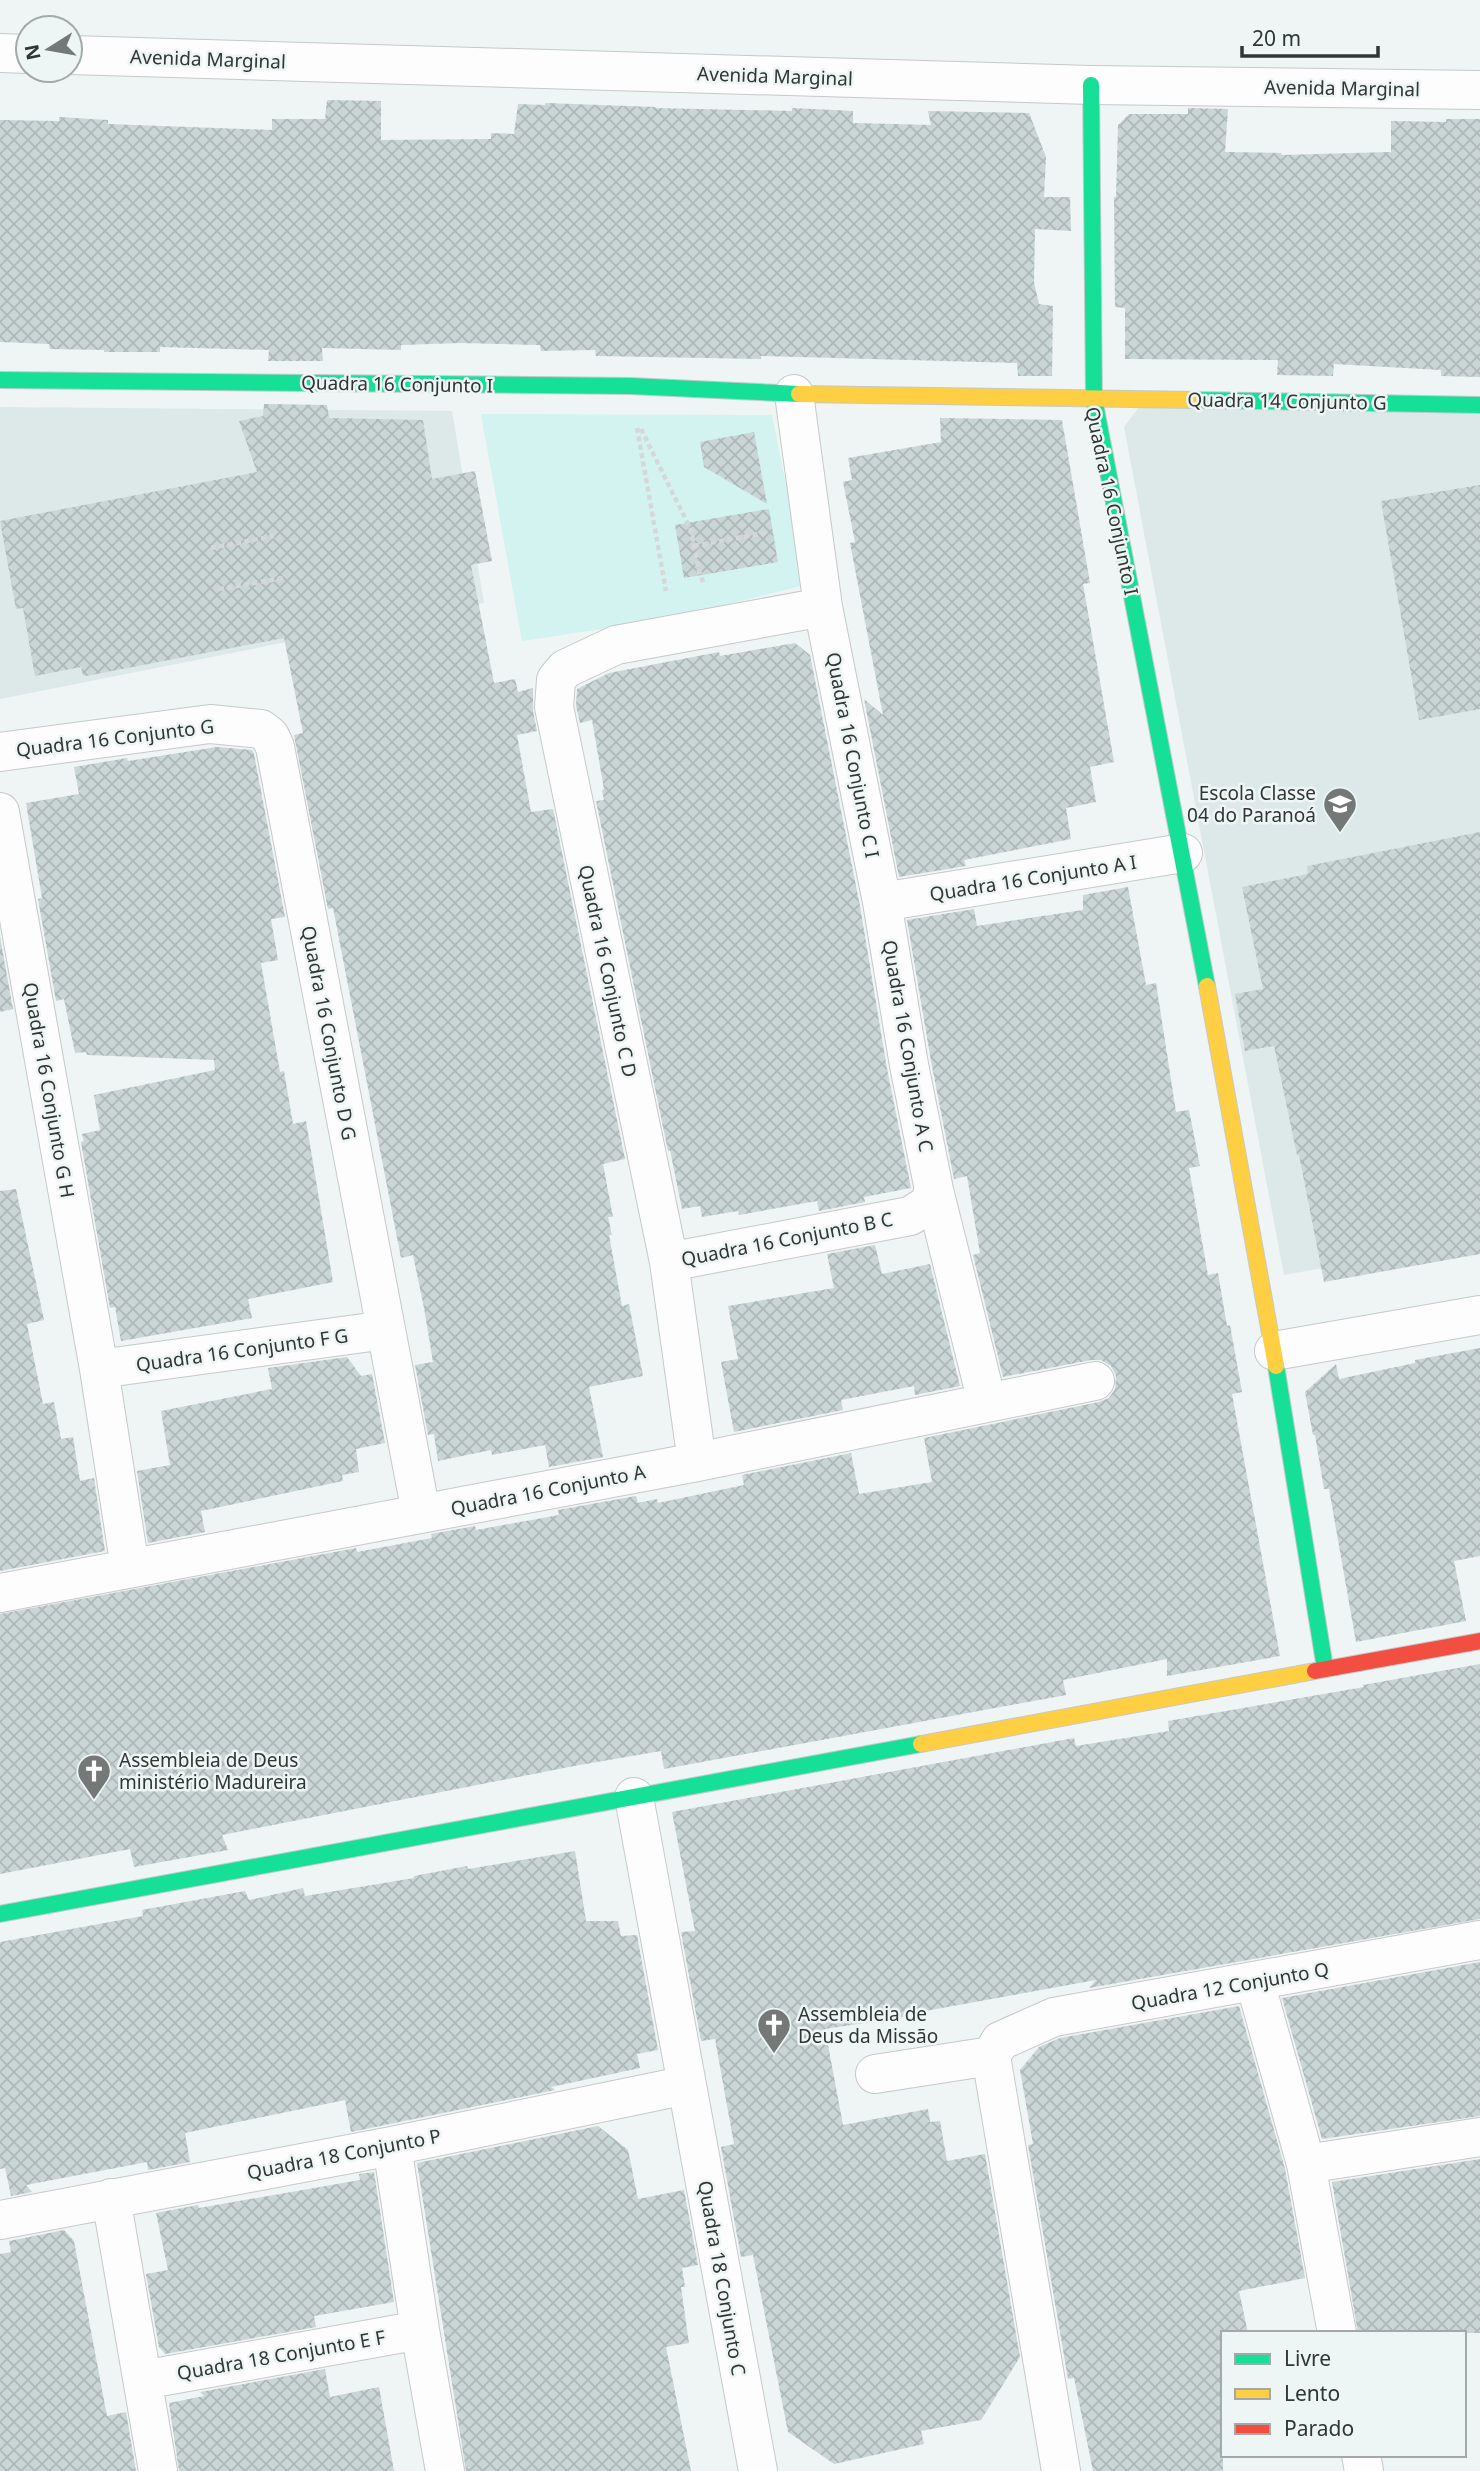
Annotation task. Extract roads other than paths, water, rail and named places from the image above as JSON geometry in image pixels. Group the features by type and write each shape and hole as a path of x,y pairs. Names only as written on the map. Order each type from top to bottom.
{"street":[{"name":"Avenida Marginal","path":"84,55 1091,85 1480,90"},
{"path":"1091,85 1094,399"},
{"name":"Quadra 16 Conjunto I","path":"0,380 630,386 794,394 1094,399 1183,853 1274,1351 1325,1668"},
{"path":"794,394 823,607"},
{"name":"Quadra 14 Conjunto G","path":"1094,399 1480,405"},
{"name":"Quadra 16 Conjunto C D","path":"697,1462 668,1262 554,707 555,680 565,670 616,645 823,607"},
{"name":"Quadra 16 Conjunto C I","path":"823,607 883,902"},
{"name":"Quadra 16 Conjunto G","path":"0,752 210,724 261,729 270,736"},
{"name":"Quadra 16 Conjunto D G","path":"270,736 275,747 421,1513"},
{"name":"Quadra 16 Conjunto G H","path":"0,811 99,1369 130,1568"},
{"name":"Quadra 16 Conjunto A I","path":"883,902 1183,853"},
{"name":"Quadra 16 Conjunto A C","path":"883,902 909,1065 934,1190 987,1402"},
{"name":"Quadra 16 Conjunto B C","path":"668,1262 910,1216 929,1204 934,1190"},
{"path":"1274,1351 1480,1315"},
{"name":"Quadra 16 Conjunto F G","path":"99,1369 386,1330"},
{"name":"Quadra 16 Conjunto A","path":"0,1593 697,1462 1095,1381"},
{"path":"0,1914 1480,1641"},
{"name":"Quadra 18 Conjunto C","path":"634,1797 758,2471"},
{"name":"Quadra 12 Conjunto Q","path":"990,2056 1000,2041 1054,2017 1480,1940"},
{"path":"1255,1982 1306,2164 1337,2331"},
{"path":"875,2074 990,2056 1061,2471"},
{"name":"Quadra 18 Conjunto P","path":"0,2220 392,2146 687,2085"},
{"path":"1306,2164 1480,2137"},
{"path":"392,2146 445,2471"},
{"path":"111,2198 158,2471"},
{"name":"Quadra 18 Conjunto E F","path":"143,2380 420,2330"}],"place":[{"name":"Escola Classe 04 do Paranoá","path":"1340,834"},
{"name":"Assembleia de Deus ministério Madureira","path":"94,1801"},
{"name":"Assembleia de Deus da Missão","path":"774,2055"}]}
